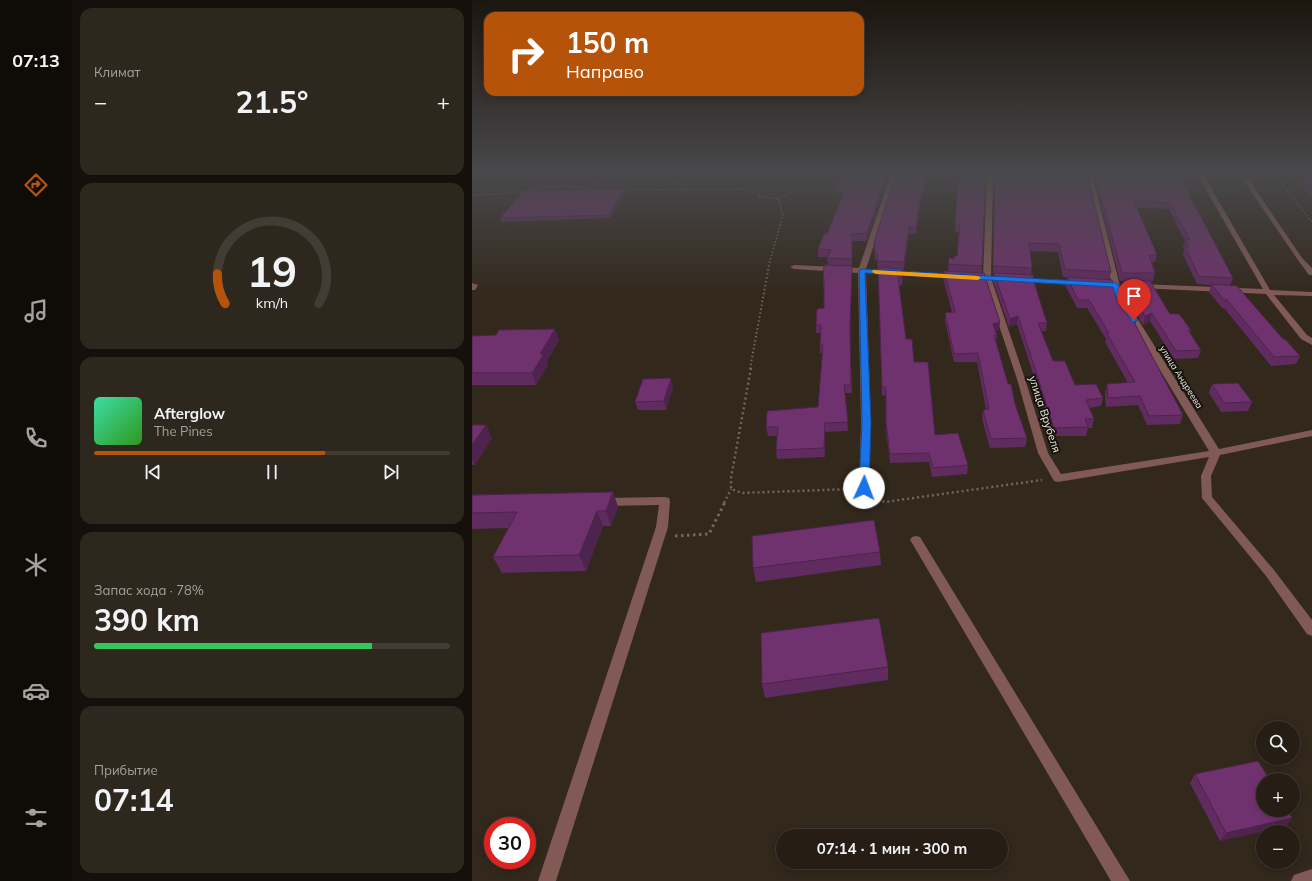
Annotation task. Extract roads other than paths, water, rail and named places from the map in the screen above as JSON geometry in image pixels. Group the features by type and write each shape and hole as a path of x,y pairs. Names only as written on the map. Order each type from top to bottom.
{"street":[{"path":"864,488 866,423 862,271 880,215"},
{"name":"улица Врубеля","path":"989,215 987,278 1043,453 1058,478 1216,453"},
{"name":"улица Андреева","path":"1100,215 1120,285 1118,294 1216,453"},
{"path":"1224,215 1268,292 1304,337 1312,342"},
{"path":"1270,215 1300,259 1312,273"},
{"path":"794,267 964,277"},
{"path":"1010,279 1086,283"},
{"path":"1120,285 1312,294"},
{"path":"1312,433 1216,453 1206,476 1207,498 1270,573 1312,630"},
{"path":"547,881 662,527 665,500 588,502"},
{"path":"916,540 1121,881"},
{"path":"1300,881 1312,878"}]}
